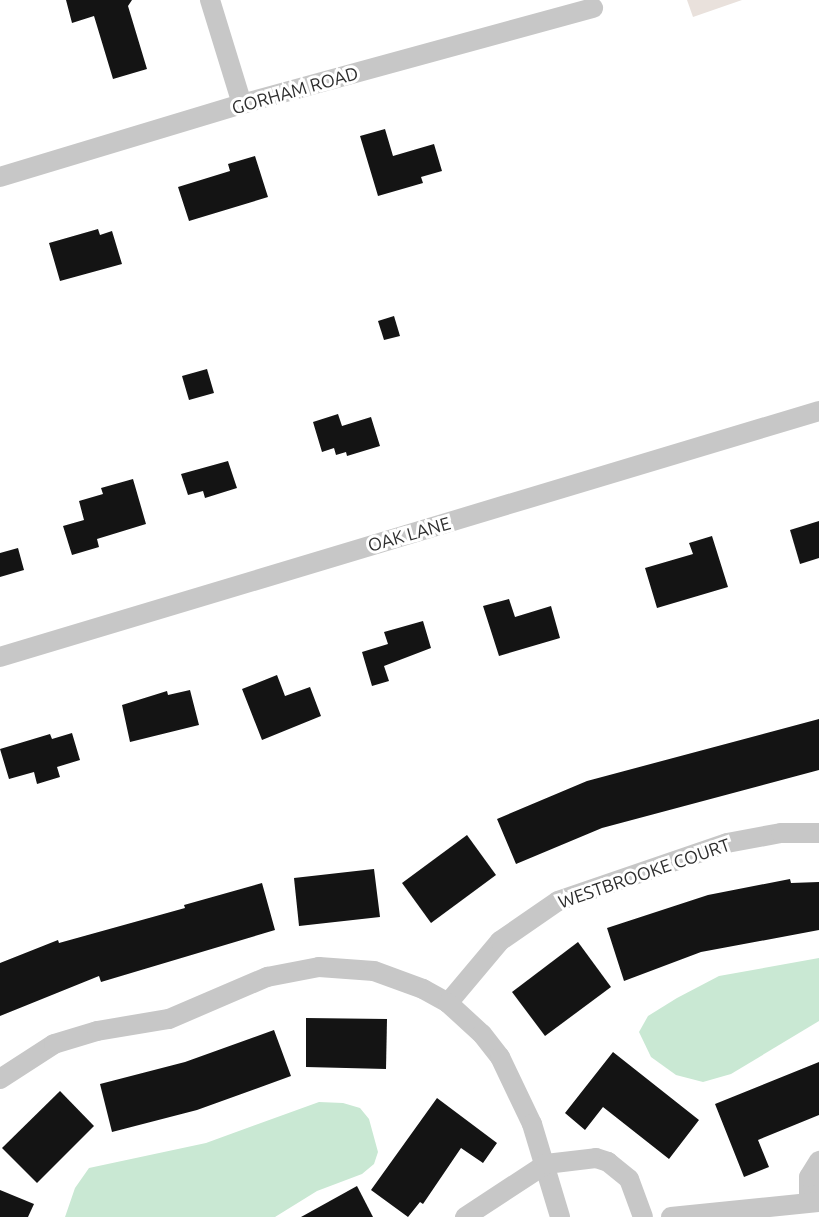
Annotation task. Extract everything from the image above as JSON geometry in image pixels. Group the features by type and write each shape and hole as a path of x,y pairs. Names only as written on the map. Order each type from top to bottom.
{"street":[{"path":"210,0 242,104"},
{"name":"GORHAM ROAD","path":"0,177 242,104 592,8"},
{"name":"OAK LANE","path":"0,657 819,411"},
{"name":"WESTBROOKE COURT","path":"448,1003 500,941 558,901 727,843 815,829"},
{"path":"0,1079 54,1044 97,1031 169,1019 293,970 338,967 374,971 423,989 448,1003 467,1018 500,1057 518,1089 546,1164 560,1217"},
{"path":"465,1217 546,1164 580,1158 608,1162 621,1170 635,1189 643,1217"},
{"path":"671,1217 814,1202 809,1177 819,1161"}],"shaded area":[{"path":"687,0 742,0 693,17"},
{"path":"819,958 819,1021 731,1074 703,1082 676,1075 651,1057 639,1032 648,1016 677,998 719,976"},
{"path":"319,1102 343,1103 360,1108 369,1119 378,1152 374,1164 362,1174 317,1191 275,1217 65,1217 75,1188 89,1168 206,1143"}],"building":[{"path":"66,0 132,0 128,6 147,69 113,79 94,16 72,23"},
{"path":"385,129 393,156 434,144 442,171 421,177 423,183 378,196 360,136"},
{"path":"255,156 268,197 189,221 178,187 230,171 228,164"},
{"path":"98,229 100,235 112,231 122,264 60,281 49,243"},
{"path":"394,316 400,336 384,340 378,321"},
{"path":"207,369 214,393 189,400 182,376"},
{"path":"338,414 342,426 371,417 380,446 347,456 346,452 336,455 334,448 322,452 313,422"},
{"path":"228,461 237,488 205,498 203,491 188,495 181,474"},
{"path":"133,479 146,524 97,539 99,547 72,555 63,526 84,520 79,501 103,494 101,488"},
{"path":"819,521 819,558 800,564 790,530"},
{"path":"712,536 728,587 657,608 645,568 693,554 689,543"},
{"path":"18,548 24,570 0,577 0,553"},
{"path":"509,599 515,617 551,606 560,638 499,656 483,606"},
{"path":"423,621 431,648 384,666 389,681 372,686 362,652 388,644 384,632"},
{"path":"277,675 285,696 310,687 321,716 262,740 242,689"},
{"path":"190,690 199,725 130,742 122,705 167,691 168,695"},
{"path":"819,719 819,770 602,828 516,864 497,819 587,781"},
{"path":"72,733 80,760 57,767 60,777 37,784 34,772 9,779 0,749 50,734 52,739"},
{"path":"467,835 496,875 431,923 402,883"},
{"path":"374,869 380,917 299,926 294,878"},
{"path":"790,879 791,883 819,882 819,930 701,952 624,981 607,928 708,895"},
{"path":"262,883 275,930 101,982 99,976 0,1016 0,963 58,940 59,943 185,908 184,905"},
{"path":"578,942 611,987 545,1036 512,992"},
{"path":"306,1018 387,1019 386,1069 306,1067"},
{"path":"274,1030 291,1076 197,1110 112,1132 100,1084 185,1062"},
{"path":"613,1052 699,1120 669,1159 603,1107 585,1130 565,1113"},
{"path":"819,1062 819,1115 758,1140 769,1167 744,1177 715,1104"},
{"path":"60,1091 94,1126 37,1183 2,1148"},
{"path":"437,1098 497,1143 483,1163 461,1148 423,1204 420,1202 408,1217 371,1190"},
{"path":"357,1186 373,1217 301,1217"},
{"path":"0,1190 34,1204 28,1217 0,1217"}]}
